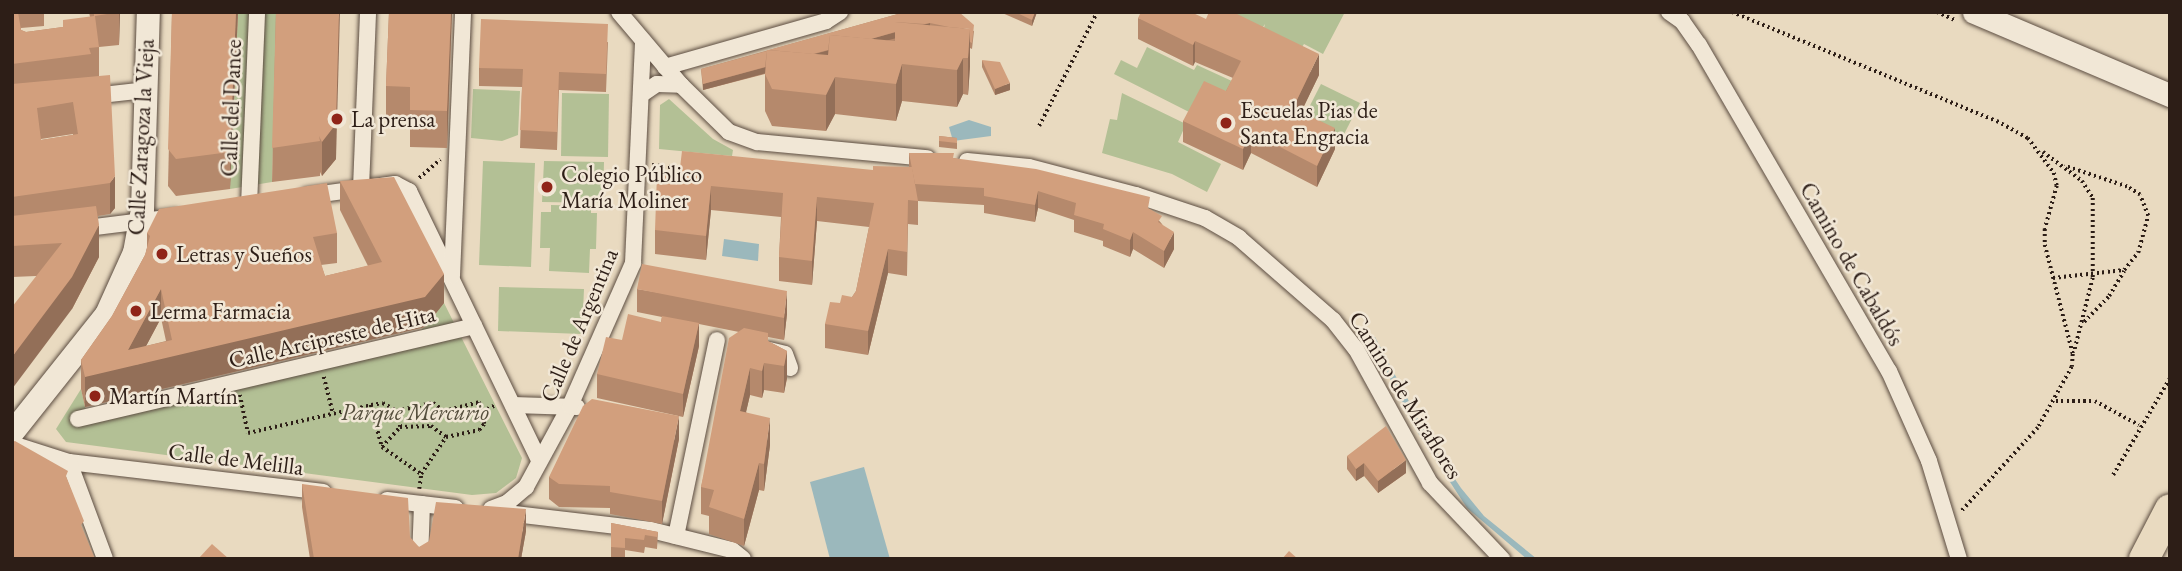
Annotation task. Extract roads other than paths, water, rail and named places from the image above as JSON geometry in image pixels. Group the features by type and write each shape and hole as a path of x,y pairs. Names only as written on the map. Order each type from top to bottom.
{"highway":[{"path":"2144,559 2170,509"}],"main road":[{"name":"Calle Zaragoza la Vieja","path":"12,432 106,314 134,252 141,221 148,12"},
{"path":"1973,12 2170,95"}],"street":[{"name":"Calle del Dance","path":"249,205 257,12"},
{"path":"361,188 368,12"},
{"path":"452,279 463,12"},
{"name":"Camino de Miraflores","path":"619,12 717,123 743,138 1029,167 1136,195 1223,227 1333,320 1356,349 1430,483 1502,559"},
{"path":"665,67 826,22 840,12"},
{"name":"Camino de Cabaldós","path":"1669,12 1682,21 1699,45 1889,371 1929,461 1959,559"},
{"name":"Calle de Argentina","path":"486,511 520,494 540,460 570,406 637,251 643,41"},
{"path":"642,94 657,84 681,85"},
{"path":"75,98 146,90"},
{"path":"287,200 361,188 406,189 452,279 508,404 540,460"},
{"path":"64,231 195,214"},
{"path":"609,318 625,321"},
{"name":"Calle Arcipreste de Hita","path":"78,419 474,326"},
{"path":"676,536 692,430 717,339"},
{"path":"756,347 785,354 790,368"},
{"path":"508,404 570,406 599,412"},
{"name":"Calle de Melilla","path":"12,444 69,462 338,494"},
{"path":"69,462 105,559"},
{"path":"365,497 420,499 486,511 676,536 732,550 744,559"},
{"path":"420,499 420,559"}],"water":[{"path":"969,120 991,127 991,136 953,141 949,127"},
{"path":"724,239 759,244 758,261 722,256"},
{"path":"1375,337 1432,445 1461,488 1484,516 1537,559 1527,559 1467,508 1418,433 1370,340"},
{"path":"864,467 890,559 830,559 810,482"}],"place":[{"name":"La prensa","path":"337,119"},
{"name":"Escuelas Pias de Santa Engracia","path":"1226,123"},
{"name":"Colegio Público María Moliner","path":"547,187"},
{"name":"Letras y Sueños","path":"162,254"},
{"name":"Lerma Farmacia","path":"136,311"},
{"name":"Martín Martín","path":"95,396"}],"park label":[{"name":"Parque Mercurio","path":"415,412"}]}
